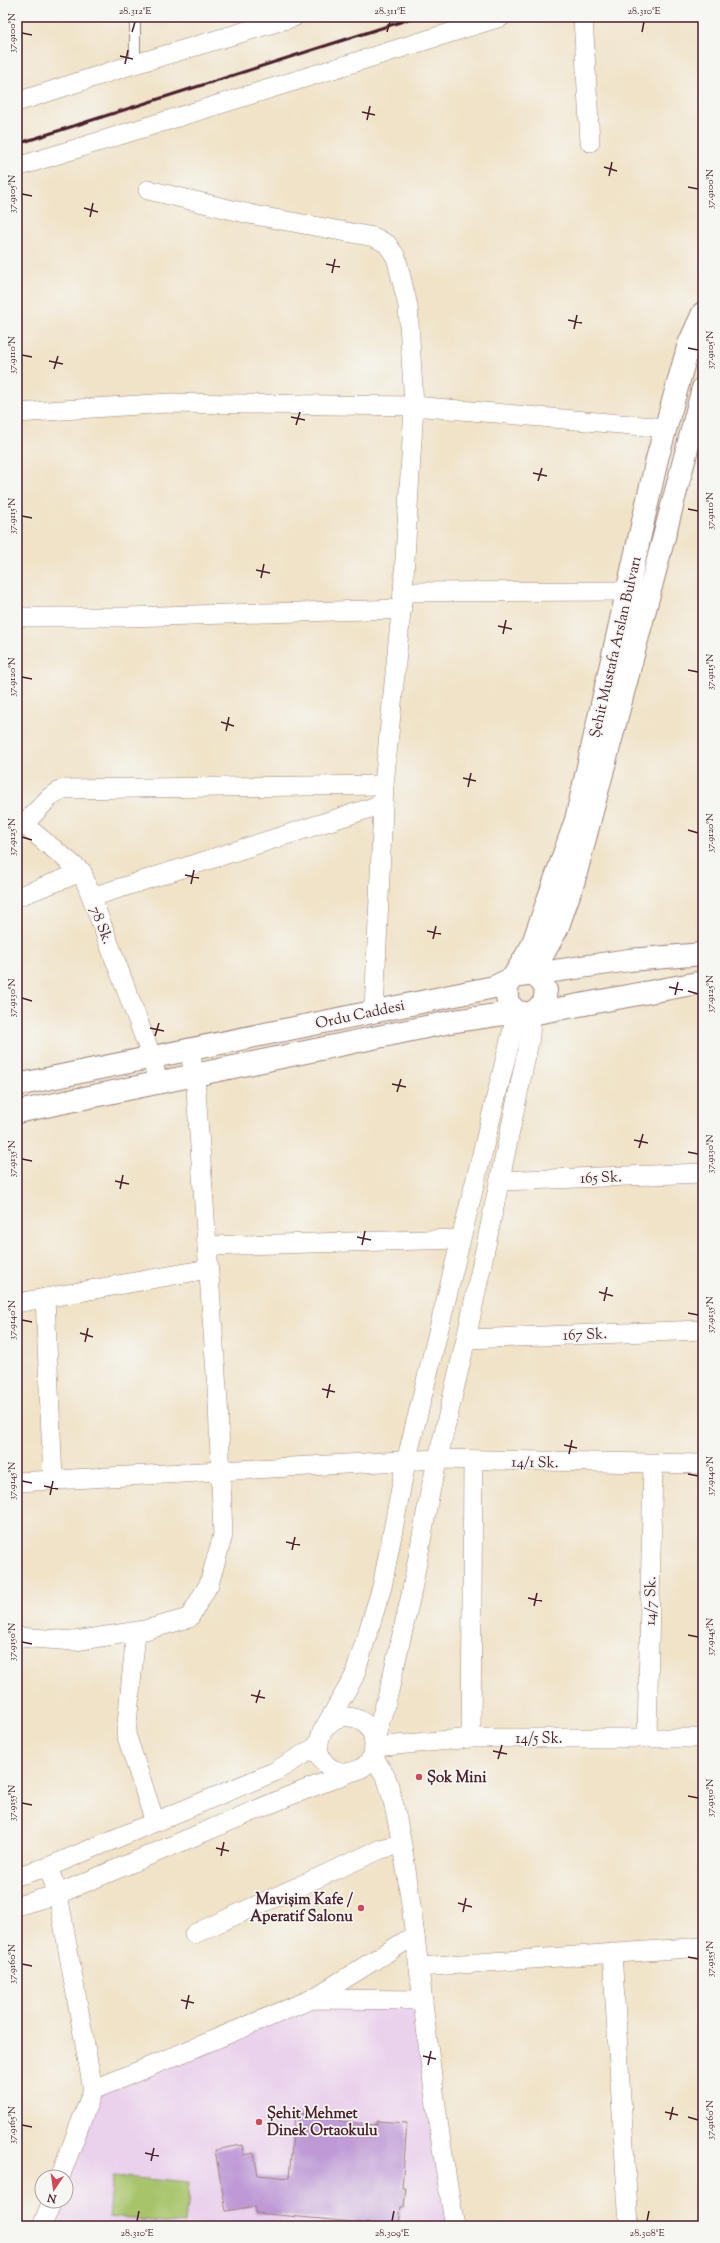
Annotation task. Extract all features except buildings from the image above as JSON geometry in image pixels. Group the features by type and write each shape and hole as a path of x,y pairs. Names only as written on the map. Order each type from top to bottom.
{"main road":[{"name":"Şehit Mustafa Arslan Bulvarı","path":"519,978 532,946 576,820 666,428 689,344 703,314"},
{"name":"Şehit Mustafa Arslan Bulvarı","path":"519,978 557,929 574,880 696,442 703,388"},
{"name":"Ordu Caddesi","path":"17,1085 494,987 519,978 629,960 703,954"},
{"path":"519,978 541,980 546,990 546,996 540,1009 524,1013 512,1008 506,996 519,978"},
{"name":"Ordu Caddesi","path":"17,1112 158,1084 455,1021 524,1013 703,982"}],"street":[{"path":"17,167 501,17"},
{"path":"583,17 590,142"},
{"path":"17,102 135,64 287,18"},
{"path":"148,190 254,215 374,237 387,244 396,257 408,306 414,406 403,601 384,785 374,1011"},
{"path":"17,413 168,403 414,406 666,428"},
{"path":"17,617 127,617 403,601 628,591"},
{"path":"21,822 50,797 63,789 384,785"},
{"path":"92,897 383,804"},
{"name":"78 Sk.","path":"21,822 82,872 152,1058 158,1084"},
{"path":"17,897 82,872"},
{"path":"17,1906 58,1894 290,1796 364,1768 374,1747 389,1690 438,1459 466,1339 500,1181 530,1036 524,1013"},
{"path":"17,1876 48,1867 274,1772 321,1738 354,1677 382,1587 406,1462 460,1239 524,1013"},
{"path":"17,1637 75,1641 136,1632 189,1618 209,1584 223,1535 208,1268 195,1076 189,1050"},
{"name":"165 Sk.","path":"500,1181 703,1174"},
{"path":"206,1246 460,1239"},
{"path":"17,1303 208,1268"},
{"path":"44,1298 53,1480"},
{"name":"167 Sk.","path":"466,1339 703,1330"},
{"name":"14/1 Sk.","path":"17,1482 406,1462 438,1459 703,1464"},
{"path":"471,1738 473,1460"},
{"name":"14/7 Sk.","path":"647,1738 653,1464"},
{"path":"136,1632 126,1734 155,1822"},
{"path":"349,1773 340,1772 328,1766 320,1754 321,1738 329,1723 347,1717 356,1718 364,1723 389,1784 401,1844 415,1935 442,2154 455,2226"},
{"name":"14/5 Sk.","path":"374,1747 471,1738 703,1738"},
{"path":"194,1934 381,1849 401,1844"},
{"path":"48,1867 58,1894 93,2090 63,2169"},
{"path":"93,2090 312,2000 415,1935"},
{"path":"419,1967 703,1947"},
{"path":"612,1954 629,2226"},
{"path":"312,2000 423,2000"},
{"path":"42,2226 49,2209"}],"lane":[{"path":"135,17 135,64"}],"shaded area":[{"name":"Şehit Mehmet Dinek Ortaokulu","path":"312,1999 423,2000 455,2226 42,2226 49,2209 74,2209 74,2169 68,2169 93,2090"}],"green space":[{"path":"113,2176 189,2183 185,2224 109,2217"}],"railway":[{"path":"17,144 416,17"}],"place":[{"name":"Şok Mini","path":"419,1777"},
{"name":"Mavişim Kafe / Aperatif Salonu","path":"361,1908"},
{"name":"Şehit Mehmet Dinek Ortaokulu","path":"259,2122"}]}
